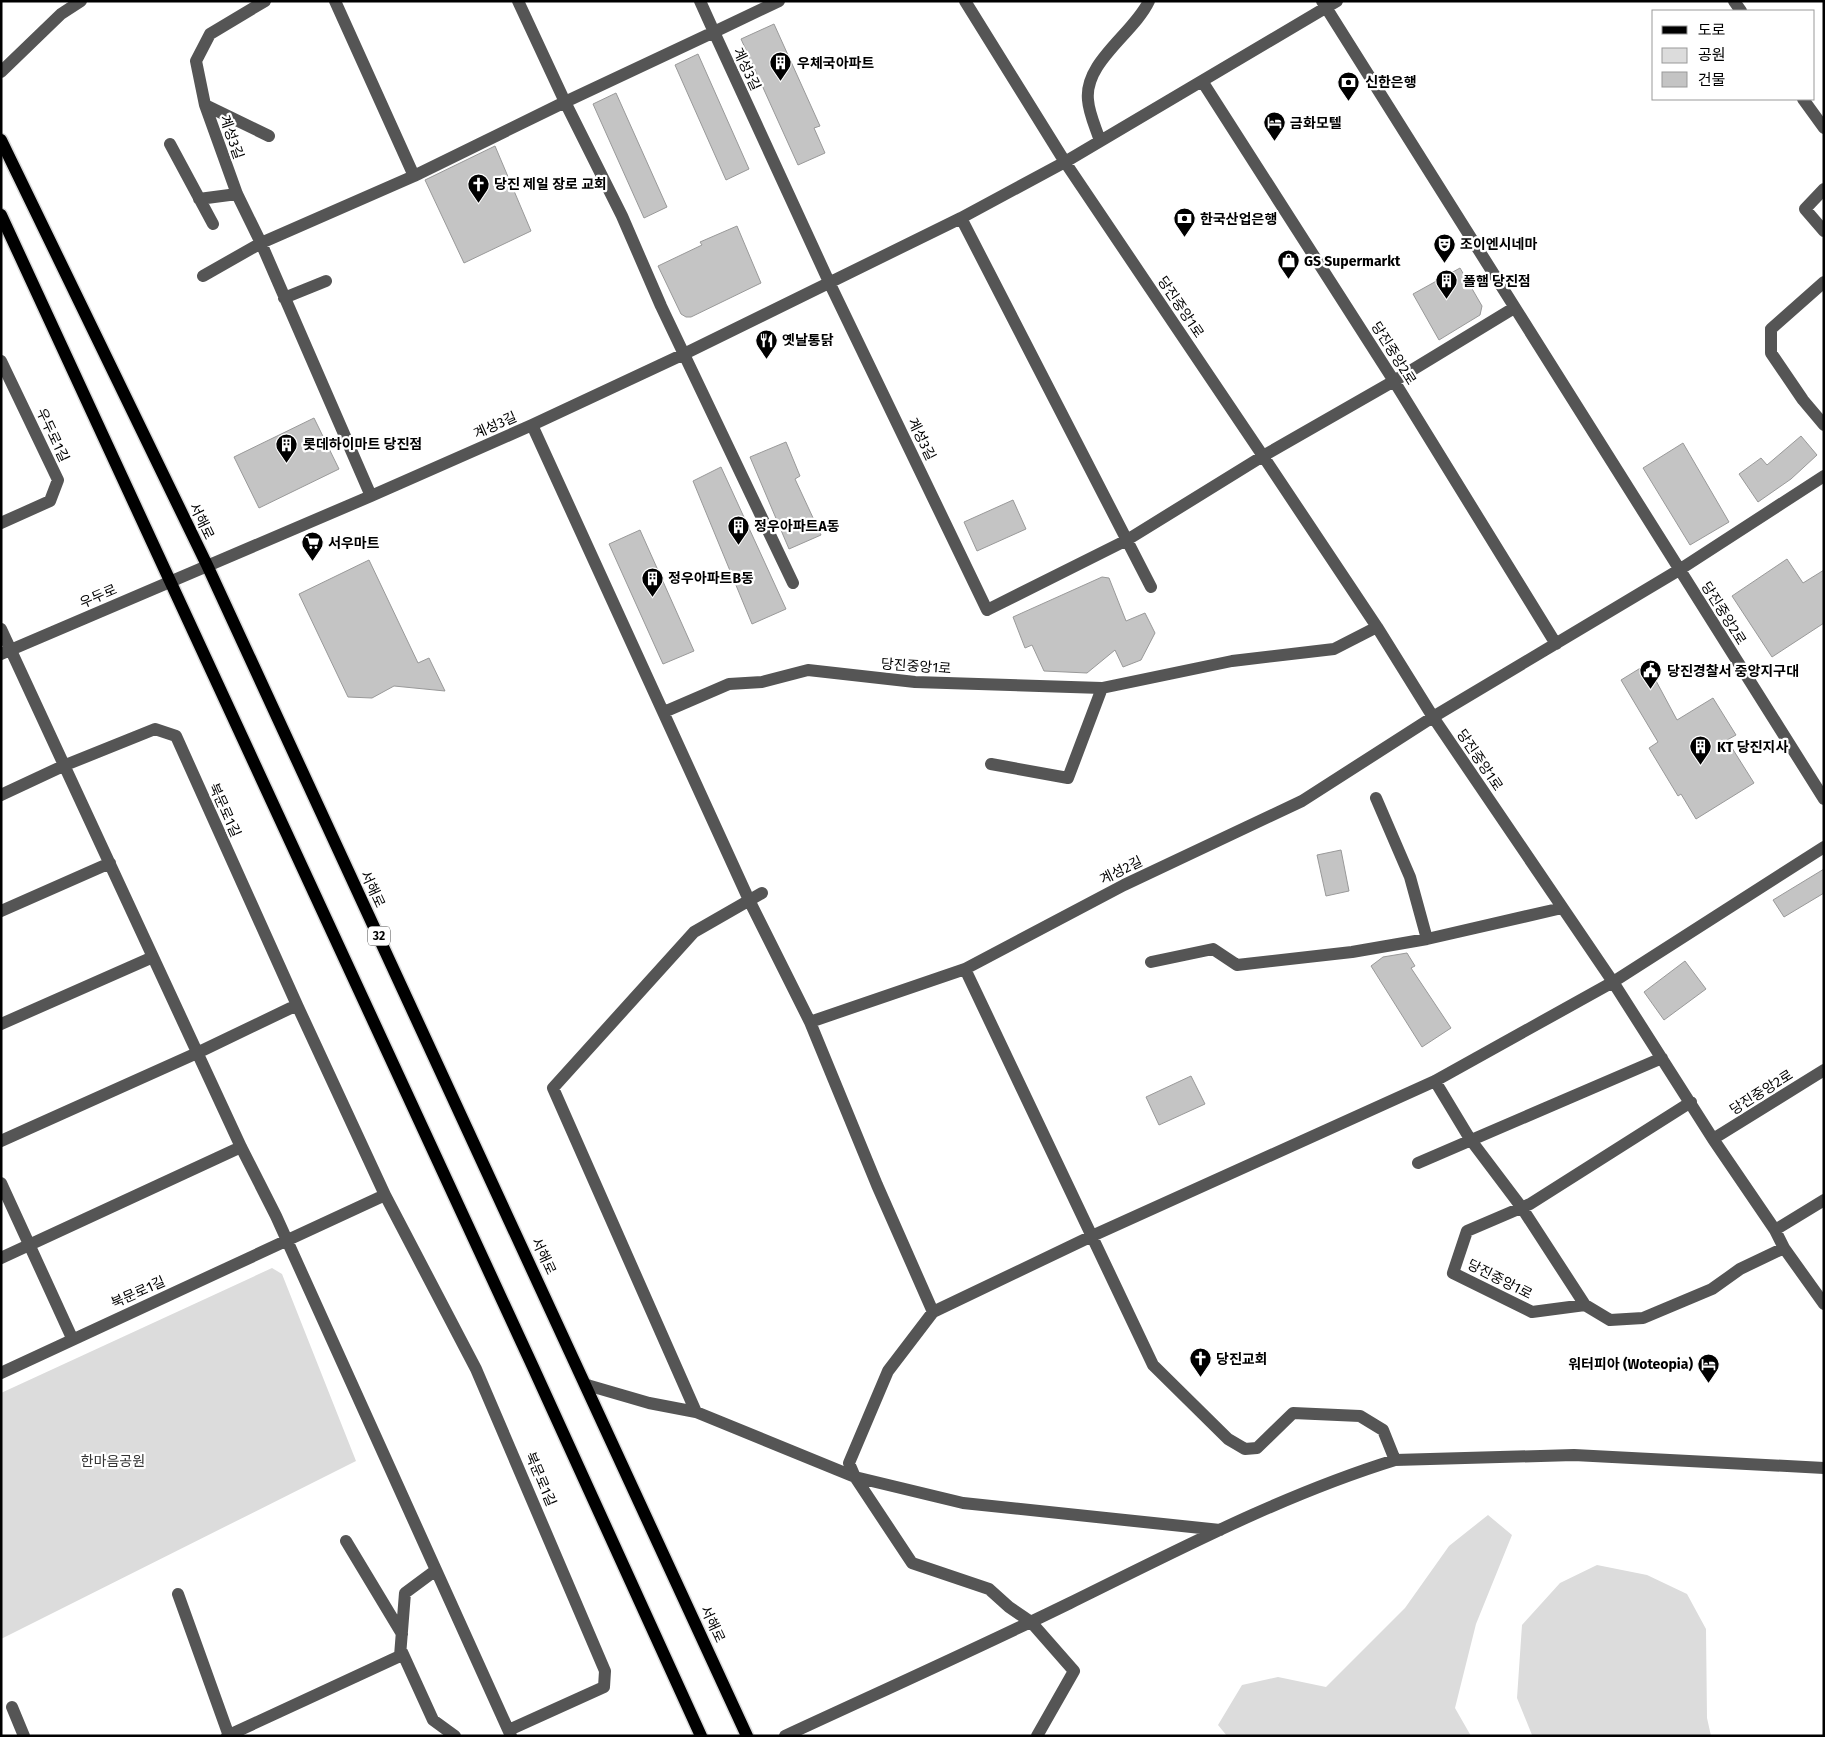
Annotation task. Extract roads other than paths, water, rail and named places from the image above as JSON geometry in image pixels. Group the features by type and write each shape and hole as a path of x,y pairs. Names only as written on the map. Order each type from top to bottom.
{"main road":[{"name":"서해로","path":"1,140 207,566 747,1736"},
{"path":"1,215 701,1736"}],"street":[{"path":"1,72 61,14 81,1"},
{"path":"205,105 196,61 210,34 265,1"},
{"path":"335,1 414,176"},
{"path":"518,1 565,102 622,216 661,306 793,584"},
{"name":"계성3길","path":"700,1 829,282 987,610 1127,540"},
{"path":"203,276 261,243 414,176 779,1"},
{"name":"당진중앙1로","path":"964,1 1065,162 1377,627 1433,717 1613,982 1713,1139 1775,1230 1784,1248 1824,1304"},
{"path":"1100,141 1088,100 1092,73 1141,15 1149,1"},
{"name":"당진중앙2로","path":"1065,162 1202,81 1328,3 1514,308 1824,799"},
{"name":"당진중앙2로","path":"1202,81 1394,381 1556,644"},
{"path":"1804,100 1824,128"},
{"name":"계성3길","path":"205,105 269,136"},
{"name":"계성3길","path":"205,105 236,194 261,243 371,496"},
{"path":"170,144 213,224"},
{"name":"계성3길","path":"207,566 532,425 684,354 960,218 1065,162"},
{"path":"1824,189 1805,209 1824,231"},
{"path":"199,199 236,194"},
{"path":"960,218 1151,587"},
{"path":"284,298 326,281"},
{"path":"1824,282 1771,329 1771,353 1803,400 1824,424"},
{"path":"1127,540 1263,456 1394,381 1514,308"},
{"name":"우두로1길","path":"1,361 58,480 50,501 1,523"},
{"path":"532,425 749,900 810,1022 877,1185 933,1312"},
{"path":"1433,717 1680,570 1824,476"},
{"name":"우두로","path":"6,652 207,566"},
{"name":"당진중앙1로","path":"664,712 728,684 762,682 808,670 915,682 1102,688 1232,661 1334,649 1377,627"},
{"path":"1,629 6,652"},
{"name":"북문로1길","path":"1,795 65,766 155,728 176,736 385,1195 476,1369 605,1671 604,1687 510,1733 287,1241 241,1148 65,766 6,652"},
{"path":"991,764 1068,778 1102,688"},
{"name":"계성2길","path":"810,1022 965,969 1124,885 1302,800 1433,717"},
{"path":"1376,798 1410,877 1427,939"},
{"path":"1037,1736 1074,1671 1031,1622 989,1589 912,1563 855,1477 849,1462 888,1371 933,1312 1092,1236 1435,1081 1613,982 1824,847"},
{"path":"1,911 110,863"},
{"path":"696,1412 553,1088 694,932 762,892"},
{"path":"1151,962 1213,949 1237,965 1352,952 1427,939 1562,908"},
{"path":"1,1024 153,957"},
{"path":"965,969 1153,1364 1228,1439 1245,1448 1257,1448 1293,1413 1360,1416 1383,1430 1395,1460"},
{"path":"1,1141 198,1053 297,1005"},
{"path":"1418,1163 1662,1058"},
{"name":"당진중앙2로","path":"1713,1139 1824,1070"},
{"path":"1435,1081 1470,1139 1522,1208 1585,1305 1610,1320 1643,1318 1712,1289 1740,1269 1784,1248"},
{"name":"당진중앙1로","path":"1585,1305 1532,1312 1453,1273 1467,1231 1522,1208 1691,1102"},
{"path":"1,1258 241,1148"},
{"path":"1,1183 72,1338"},
{"name":"북문로1길","path":"1,1373 72,1338 385,1195"},
{"path":"1775,1230 1824,1200"},
{"path":"586,1385 649,1403 696,1412 855,1477 962,1503 1220,1530"},
{"path":"785,1736 1031,1622 1220,1530 1340,1477 1395,1460 1574,1456 1824,1468"},
{"path":"346,1541 402,1634"},
{"path":"436,1570 404,1593 402,1652 433,1720 455,1736"},
{"path":"178,1594 228,1736 400,1656 402,1652"},
{"path":"12,1707 24,1736"}],"place":[{"name":"우체국아파트","path":"781,82"},
{"name":"신한은행","path":"1349,101"},
{"name":"금화모텔","path":"1274,142"},
{"name":"당진 제일 장로 교회","path":"478,203"},
{"name":"한국산업은행","path":"1184,238"},
{"name":"조이엔시네마","path":"1444,263"},
{"name":"GS Supermarkt","path":"1288,280"},
{"name":"폴햄 당진점","path":"1447,300"},
{"name":"옛날통닭","path":"766,359"},
{"name":"롯데하이마트 당진점","path":"287,463"},
{"name":"정우아파트A동","path":"738,545"},
{"name":"서우마트","path":"312,562"},
{"name":"정우아파트B동","path":"652,597"},
{"name":"당진경찰서 중앙지구대","path":"1651,690"},
{"name":"KT 당진지사","path":"1701,766"},
{"name":"당진교회","path":"1200,1378"},
{"name":"워터피아 (Woteopia)","path":"1709,1383"}],"park label":[{"name":"한마음공원","path":"113,1461"}]}
